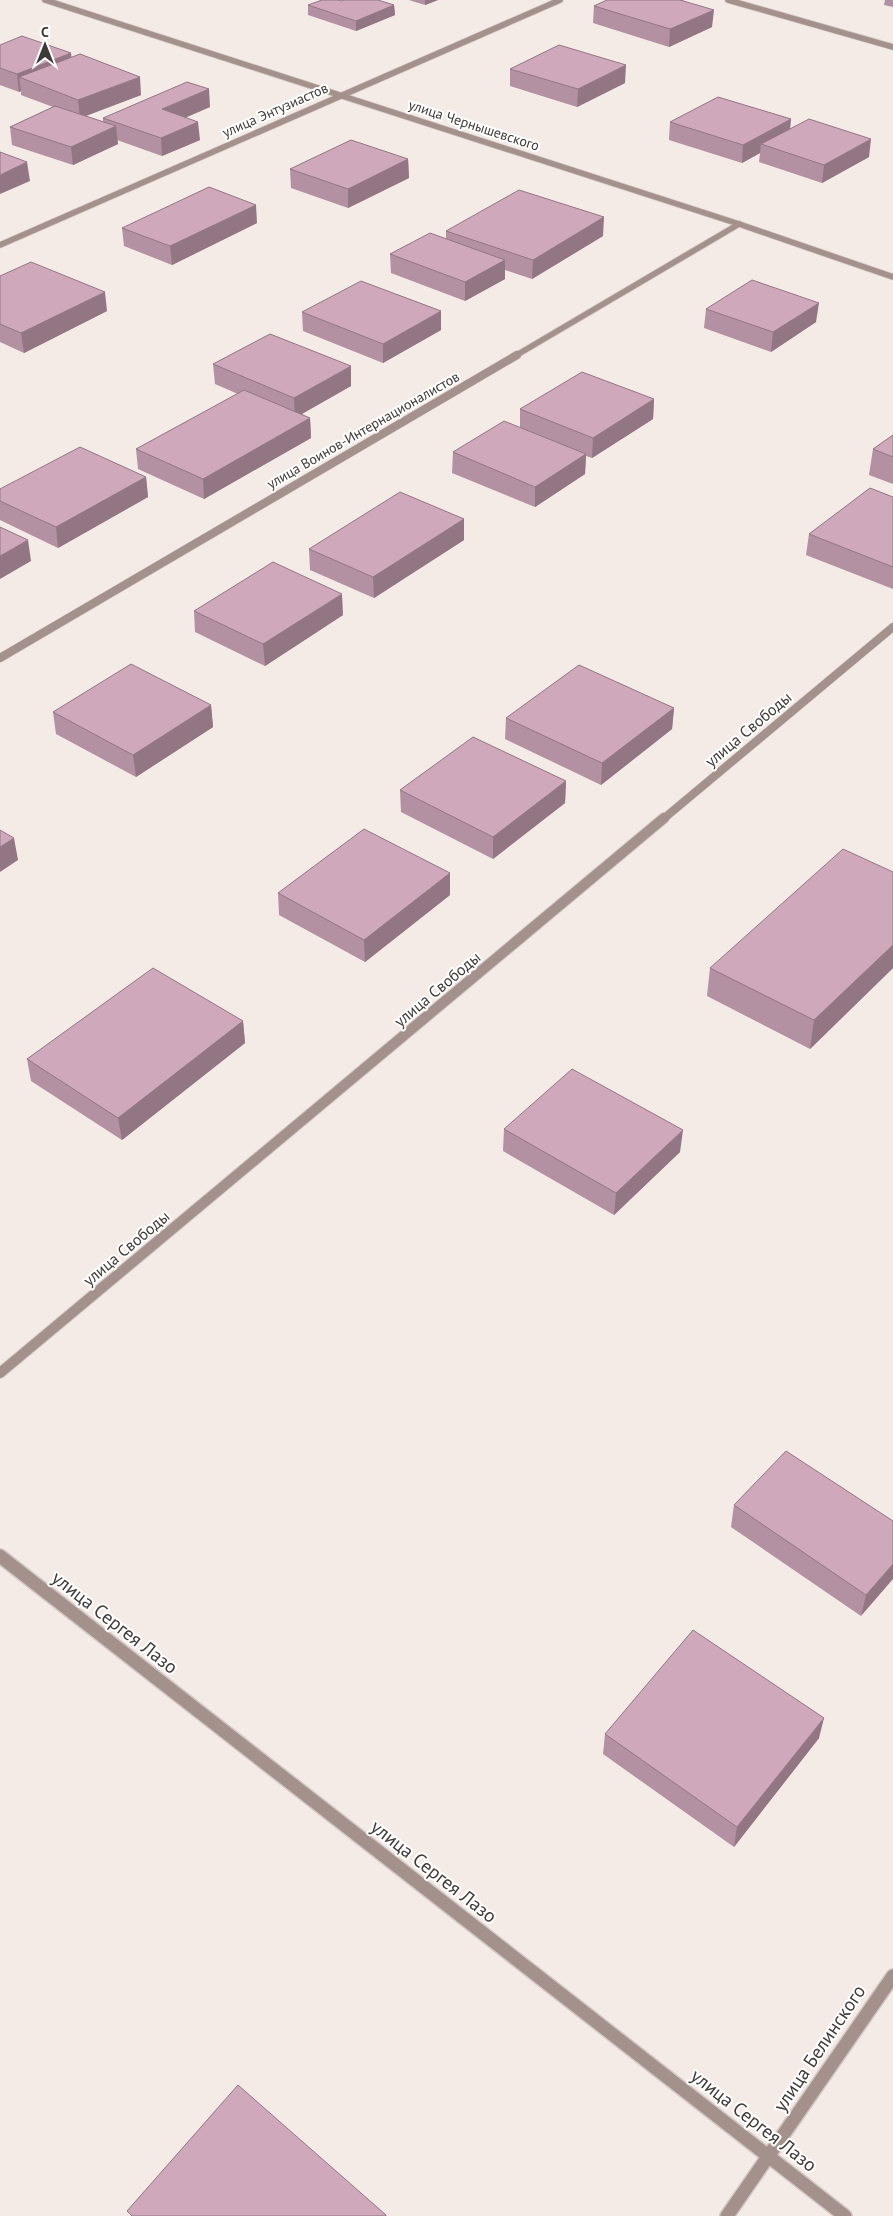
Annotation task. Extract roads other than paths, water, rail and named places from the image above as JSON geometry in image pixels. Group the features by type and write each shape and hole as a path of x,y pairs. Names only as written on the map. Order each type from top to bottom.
{"street":[{"name":"улица Чернышевского","path":"46,0 739,224 893,276"},
{"name":"улица Энтузиастов","path":"0,245 560,0"},
{"path":"728,0 893,47"},
{"name":"улица Воинов-Интернационалистов","path":"0,658 739,224"},
{"name":"улица Свободы","path":"0,1373 893,627"},
{"name":"улица Сергея Лазо","path":"0,1556 845,2216"},
{"name":"улица Белинского","path":"727,2216 893,1976"}]}
